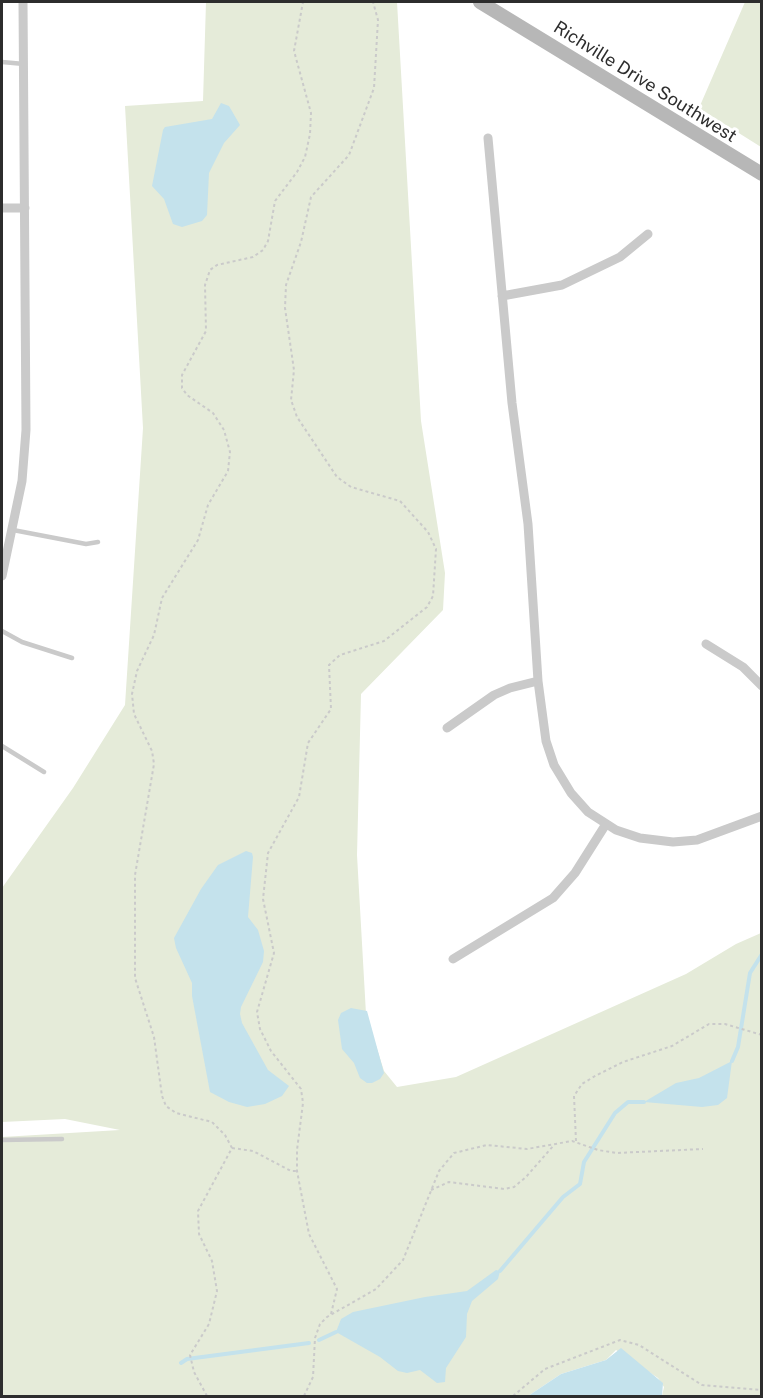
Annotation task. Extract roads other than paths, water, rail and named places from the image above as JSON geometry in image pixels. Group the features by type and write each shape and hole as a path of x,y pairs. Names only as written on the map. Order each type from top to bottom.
{"main road":[{"name":"Richville Drive Southwest","path":"480,2 762,174"}],"street":[{"path":"2,576 22,481 26,430 23,2"},
{"path":"488,138 512,403 528,524 538,681 546,741 554,765 571,793 606,824 640,838 681,842 714,836 762,816"},
{"path":"2,208 25,208"},
{"path":"502,296 562,285 620,257 648,234"},
{"path":"706,645 742,667 762,686"},
{"path":"447,728 494,695 510,688 538,681"},
{"path":"453,959 553,898 575,873 606,824"}],"lane":[{"path":"2,62 24,64"},
{"path":"13,530 86,544 98,542"},
{"path":"2,631 22,642 72,658"},
{"path":"2,746 44,772"},
{"path":"2,1140 62,1139"}],"water":[{"path":"221,103 229,106 240,125 224,143 209,173 207,215 202,221 182,227 173,224 164,199 152,186 163,130 165,127 212,119"},
{"path":"246,851 252,853 253,857 248,917 258,930 264,951 263,962 241,1007 240,1014 242,1023 268,1070 289,1086 282,1096 265,1104 247,1107 229,1102 210,1092 192,996 192,983 176,948 174,938 201,889 218,865"},
{"path":"351,1008 367,1011 384,1073 380,1079 372,1083 367,1083 360,1078 354,1063 342,1049 338,1020 341,1013"},
{"path":"732,1061 727,1098 718,1105 702,1107 644,1102 676,1083 699,1078"},
{"path":"496,1270 500,1271 498,1279 472,1301 467,1314 466,1337 446,1368 445,1382 437,1383 420,1370 407,1373 398,1371 380,1357 336,1332 341,1319 353,1312 467,1291"},
{"path":"621,1348 663,1383 662,1396 528,1396 561,1374 606,1360"}],"waterway":[{"path":"732,1061 738,1047 750,973 762,954"},
{"path":"500,1271 563,1197 580,1184 584,1162 615,1113 628,1102 644,1102"},
{"path":"319,1340 336,1332"},
{"path":"181,1363 187,1359 309,1343"}]}
